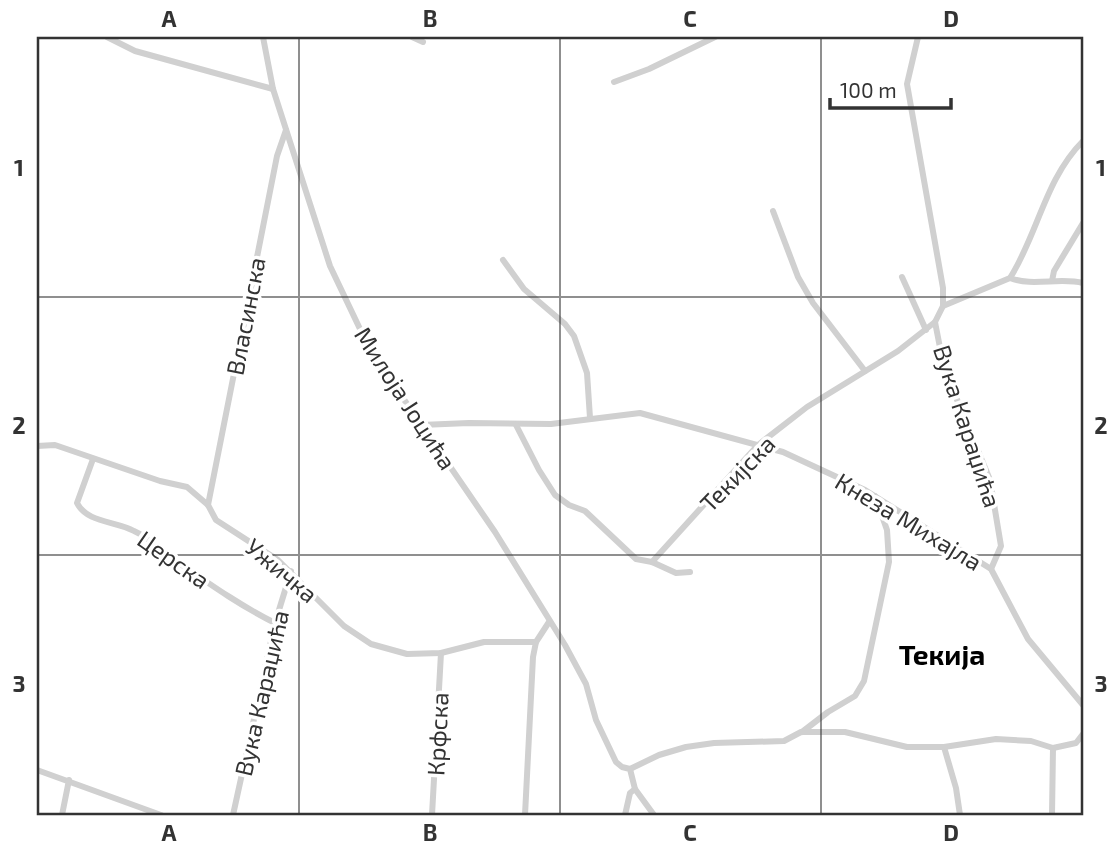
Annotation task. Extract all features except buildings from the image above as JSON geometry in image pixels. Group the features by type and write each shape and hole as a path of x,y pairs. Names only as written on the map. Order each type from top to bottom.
{"street":[{"path":"107,37 135,51 273,89"},
{"name":"Милоја Јоцића","path":"263,37 273,89 330,266 370,349 495,532 565,645 586,684 596,720 616,762 630,769"},
{"path":"412,37 423,43"},
{"path":"614,82 649,69 715,37"},
{"path":"918,37 907,84 943,288 943,306 935,322"},
{"name":"Власинска","path":"208,505 275,170 286,128"},
{"path":"943,306 1010,278 1055,178 1083,141"},
{"path":"773,211 798,277 813,303 865,371"},
{"path":"1052,281 1054,271 1083,223"},
{"path":"503,260 524,289 565,324 574,336 587,373 590,418"},
{"path":"902,277 926,330"},
{"path":"1010,278 1018,281 1083,283"},
{"name":"Текијска","path":"652,562 758,445 807,407 935,322"},
{"name":"Вука Караџића","path":"935,322 944,368 990,480 1001,546 991,569"},
{"name":"Кнеза Михајла","path":"421,425 551,424 640,413 783,452 875,496 991,569 1028,639 1083,705"},
{"path":"516,425 538,470 555,495 569,505 585,511 636,559 652,562 676,573 690,572"},
{"name":"Ужичка","path":"37,446 55,445 160,481 187,487 208,505 216,520 291,571 344,626 371,644 407,654 441,653 484,642 536,642"},
{"name":"Церска","path":"93,459 77,503 85,514 132,530 151,540 163,552 242,606 275,623"},
{"path":"654,815 635,789 630,769 685,747 714,743 784,741 855,696 864,681 889,562 887,530 875,496"},
{"name":"Вука Караџића","path":"233,815 275,623 291,571"},
{"path":"525,815 529,706 536,642 549,622"},
{"name":"Крфска","path":"432,815 441,653"},
{"path":"801,732 845,732 907,747 944,747 996,739 1031,741 1053,748 1076,743 1083,734"},
{"path":"944,747 956,788 960,815"},
{"path":"1052,815 1053,748"},
{"path":"37,770 160,815"},
{"path":"62,815 68,780"},
{"path":"625,815 630,793 635,789"}],"district":[{"name":"Текија","path":"942,654"}]}
